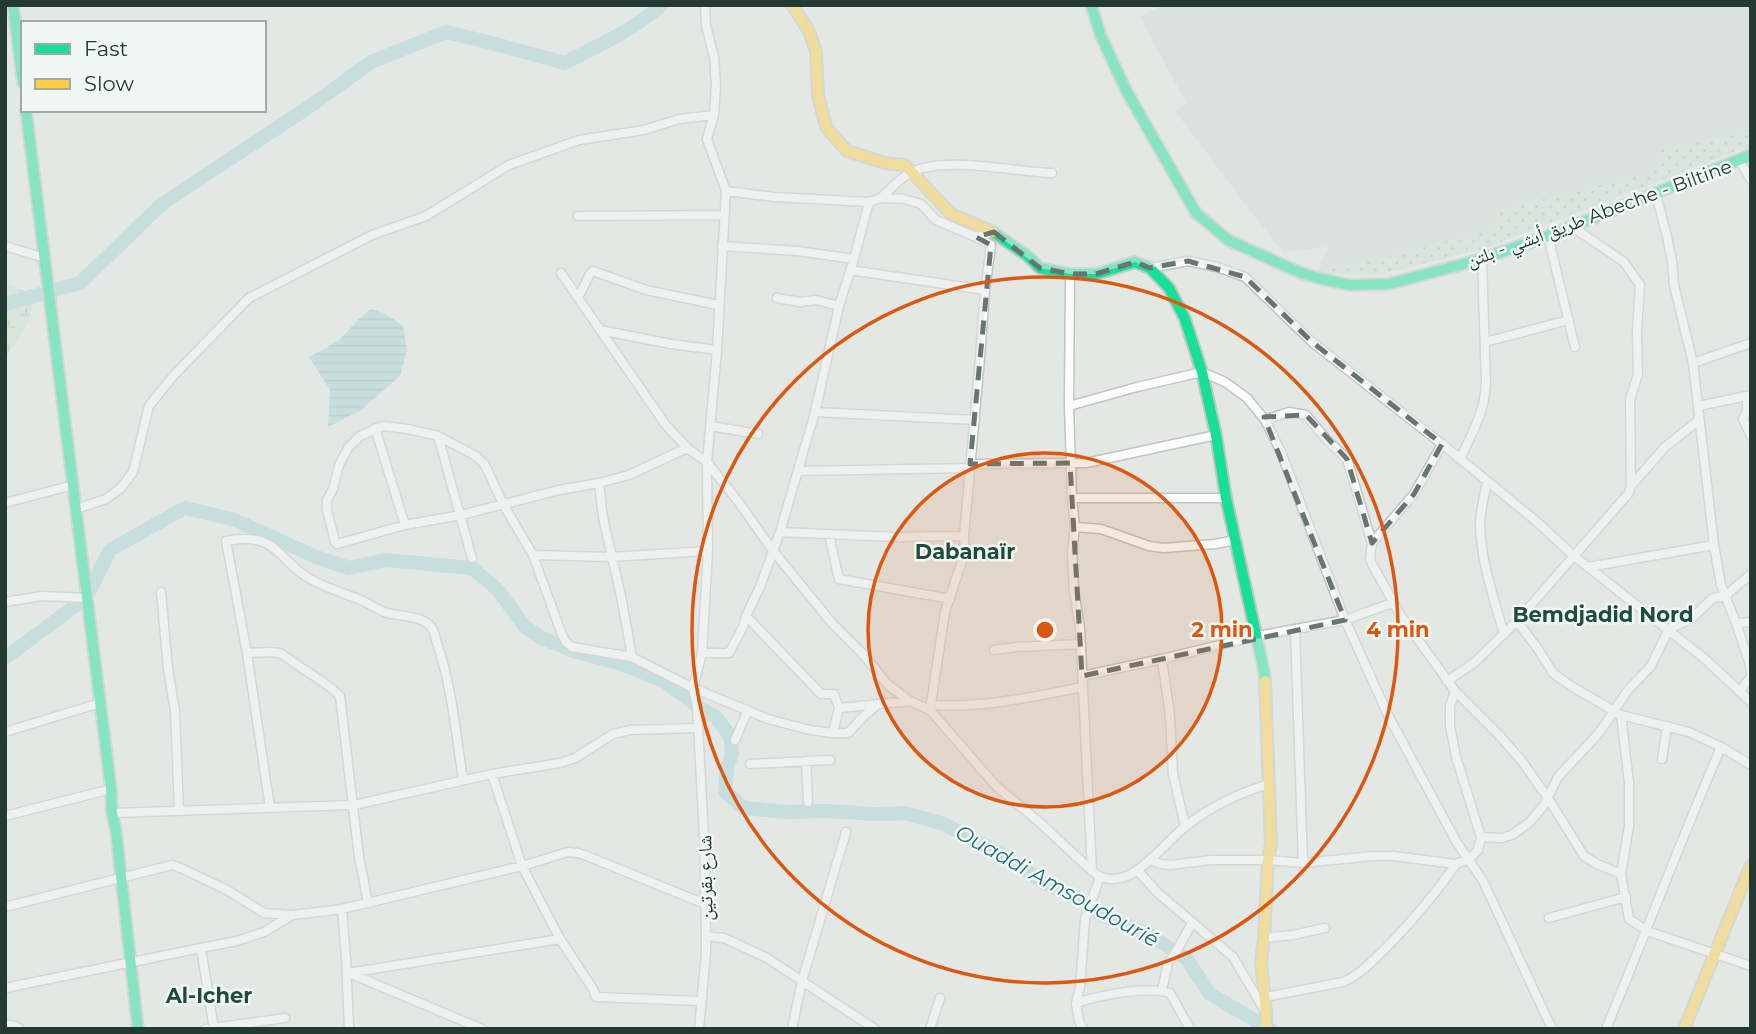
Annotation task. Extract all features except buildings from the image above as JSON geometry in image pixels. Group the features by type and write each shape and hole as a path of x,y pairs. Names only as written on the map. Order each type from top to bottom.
{"street":[{"path":"13,5 21,67"},
{"path":"693,688 702,653 708,551 707,462 717,350 726,191 707,139 715,115 716,85 705,5"},
{"path":"792,5 809,32 816,52 818,95 826,127 847,150 885,163 905,165 951,214 995,232 1040,268 1070,274 1097,274 1135,262 1150,268 1169,288 1178,303 1202,372 1264,671 1271,844 1261,962 1266,1029"},
{"name":"طريق أبشي - بلتن Abeche - Biltine","path":"1091,5 1101,36 1126,90 1196,213 1228,240 1301,274 1350,285 1389,284 1482,259 1548,236 1751,155"},
{"path":"26,112 111,789 138,1029"},
{"path":"76,509 106,499 121,488 133,472 149,406 174,374 248,298 372,235 426,216 509,165 579,141 644,130 679,119 715,115"},
{"path":"1739,160 1751,180"},
{"path":"881,198 912,172 926,167 962,165 1052,173"},
{"path":"726,191 774,197 869,202 881,198 904,199 921,204 936,220 991,245 964,536 965,552 945,612 930,707 996,786 1096,874 1115,881 1151,860 1185,826 1209,810 1251,789 1269,785"},
{"path":"1656,194 1693,363 1721,585 1750,665 1751,677 1739,692"},
{"path":"702,653 729,653 761,587 774,552 799,471 839,306 869,202"},
{"path":"578,216 724,215"},
{"path":"1447,681 1474,663 1517,621 1629,493 1631,486 1630,400 1638,374 1640,285 1623,262 1571,226"},
{"path":"976,237 995,232"},
{"path":"1548,236 1575,347"},
{"path":"5,246 45,258"},
{"path":"722,246 798,251 854,259"},
{"path":"1460,459 1483,408 1486,383 1482,259"},
{"path":"1150,268 1188,261 1245,276 1312,342 1442,444 1536,521 1574,556 1669,629 1751,702"},
{"path":"850,270 985,290"},
{"path":"578,298 593,271 646,290 718,305"},
{"path":"561,273 665,424 687,448 707,462 774,552 831,622 862,653 888,685 911,701 930,707 984,704 1083,687"},
{"path":"1070,274 1070,463 1075,527 1072,551 1074,591 1082,644 1096,874 1085,919 1080,987 1076,1003 1083,1029"},
{"path":"777,298 800,302 816,300 839,306"},
{"path":"1485,342 1569,320"},
{"path":"600,330 717,350"},
{"path":"1693,363 1751,343"},
{"path":"1069,406 1202,372 1225,382 1247,398 1265,420 1281,452 1345,620 1389,717 1456,841 1483,881 1552,1029"},
{"path":"1698,407 1749,396 1743,419 1751,436"},
{"path":"815,412 975,421"},
{"path":"1265,420 1289,412 1307,415 1347,459 1371,543 1370,558 1392,603 1455,691 1521,760 1584,856 1621,873"},
{"path":"1631,486 1665,447 1699,420"},
{"path":"687,448 629,475 559,490 503,504 461,515 405,525 337,544 327,510 327,500 333,489 339,465 348,448 360,436 376,428 389,426 438,436 476,456 485,466 503,504 533,555 566,642 572,647 632,657 693,688 788,725 810,730 848,733 878,704"},
{"path":"711,426 758,434"},
{"path":"376,428 405,525"},
{"path":"799,471 1086,463 1216,435"},
{"path":"438,436 472,558"},
{"path":"1371,543 1414,494 1442,444"},
{"path":"1487,481 1480,524 1482,543 1504,634"},
{"path":"599,483 603,518 632,657"},
{"path":"5,503 73,485"},
{"path":"1072,498 1226,498"},
{"path":"1075,527 1101,529 1149,546 1163,548 1236,540"},
{"path":"780,532 894,537 964,536"},
{"path":"829,535 839,579 950,599"},
{"path":"270,808 247,653 226,541 241,538 257,539 270,545 295,569 315,582 386,612 417,618 432,627 444,663 463,780"},
{"path":"1588,567 1714,545"},
{"path":"533,555 611,557 708,551"},
{"path":"1481,836 1501,838 1512,835 1530,822 1548,798 1558,777 1617,713 1628,690 1651,666 1669,629 1691,619 1713,598 1725,596 1751,574"},
{"path":"161,592 175,711 179,810"},
{"path":"5,603 41,596 86,598"},
{"path":"1082,676 1257,636 1345,620 1392,603"},
{"path":"746,616 821,694 834,695 839,708 833,733"},
{"path":"1517,621 1552,674 1617,713 1689,732 1751,765"},
{"path":"1736,623 1751,622"},
{"path":"1295,630 1303,863"},
{"path":"994,650 1082,644"},
{"path":"247,653 279,653 340,696 359,857 368,903"},
{"path":"1162,659 1170,716 1173,774 1185,826"},
{"name":"شارع بقرتين","path":"693,688 697,706 704,837 706,936 699,1029"},
{"path":"1151,860 1171,865 1211,860 1303,863 1373,856 1456,864 1469,859 1478,850 1481,836 1455,757 1450,706 1455,691"},
{"path":"839,708 911,701"},
{"path":"5,732 100,703"},
{"path":"735,740 748,710"},
{"path":"1617,713 1629,783 1629,826 1621,873 1629,919 1647,930 1751,966"},
{"path":"1662,759 1667,726"},
{"path":"112,813 354,805 492,774 560,763 575,758 613,734 630,730 698,728"},
{"path":"1606,1029 1721,747"},
{"path":"750,764 830,760"},
{"path":"806,761 808,802"},
{"path":"492,774 522,866 560,939 596,997 701,1001"},
{"path":"5,816 111,789"},
{"path":"792,1029 846,832"},
{"path":"5,907 172,865 227,890 264,913 292,915 342,909 522,866 568,852 578,853 705,904"},
{"path":"1265,997 1352,978 1413,920 1456,864"},
{"path":"1684,1029 1751,864"},
{"path":"1137,870 1158,893 1233,957 1266,1012"},
{"path":"1549,918 1626,897"},
{"path":"342,909 348,973"},
{"path":"5,988 237,941 264,932 292,915"},
{"path":"1162,990 1168,963 1192,923"},
{"path":"1264,938 1325,928"},
{"path":"706,936 724,938 766,958 875,1029"},
{"path":"348,973 560,939"},
{"path":"201,948 214,1029"},
{"path":"346,956 349,1029"},
{"path":"348,973 482,1029"},
{"path":"1076,1003 1095,996 1162,990 1170,993 1190,1029"},
{"path":"930,1029 940,998"},
{"path":"205,1029 285,1018"},
{"path":"5,1025 20,1029"}],"highlighted area":[{"path":"994,232 1040,268 1070,274 1096,274 1135,262 1150,268 1188,261 1245,277 1312,342 1442,444 1414,494 1372,543 1347,459 1306,415 1264,417 1345,620 1082,676 1070,463 970,464 991,245 976,237"}],"shaded area":[{"path":"1163,5 1751,5 1751,132 1660,150 1661,170 1496,211 1496,229 1317,273 1328,247 1283,252 1175,111 1186,103 1140,17"}],"green space":[{"path":"1751,132 1751,148 1486,248 1378,275 1317,273 1496,229 1495,211 1660,170 1659,150"},
{"path":"5,282 35,296 28,323 5,358"}],"water":[{"path":"371,309 386,314 403,326 407,350 400,376 361,410 328,427 330,390 309,357 338,341"}],"waterway":[{"path":"5,304 80,283 162,204 312,105 371,62 446,32 565,63 627,30 661,5"},
{"name":"Ouaddi Amsoudourié","path":"5,658 86,598 110,550 185,508 235,520 316,557 349,568 385,560 472,568 498,590 525,627 542,638 664,681 716,717 730,736 732,754 727,768 725,791 744,808 787,812 905,813 944,824 1004,856 1045,883 1090,905 1103,916 1147,933 1187,959 1210,994 1270,1029"}],"traffic: fast":[{"path":"13,5 21,67"},
{"path":"1091,5 1101,36 1126,90 1196,213 1228,240 1301,273 1322,279 1350,285 1389,284 1482,259 1548,236 1751,155"},
{"path":"26,112 111,789 138,1029"},
{"path":"993,232 1028,256 1040,268 1070,274 1096,274 1135,262 1150,268 1169,288 1185,319 1202,372 1265,681"}],"traffic: slow":[{"path":"792,5 809,31 816,52 818,95 826,127 847,151 885,163 905,165 951,214 993,232"},
{"path":"1265,681 1271,844 1261,962 1266,1029"},
{"path":"1684,1029 1751,865"}],"district":[{"name":"Dabanaïr","path":"965,552"},
{"name":"Bemdjadid Nord","path":"1603,615"},
{"name":"Al-Icher","path":"209,996"}]}
